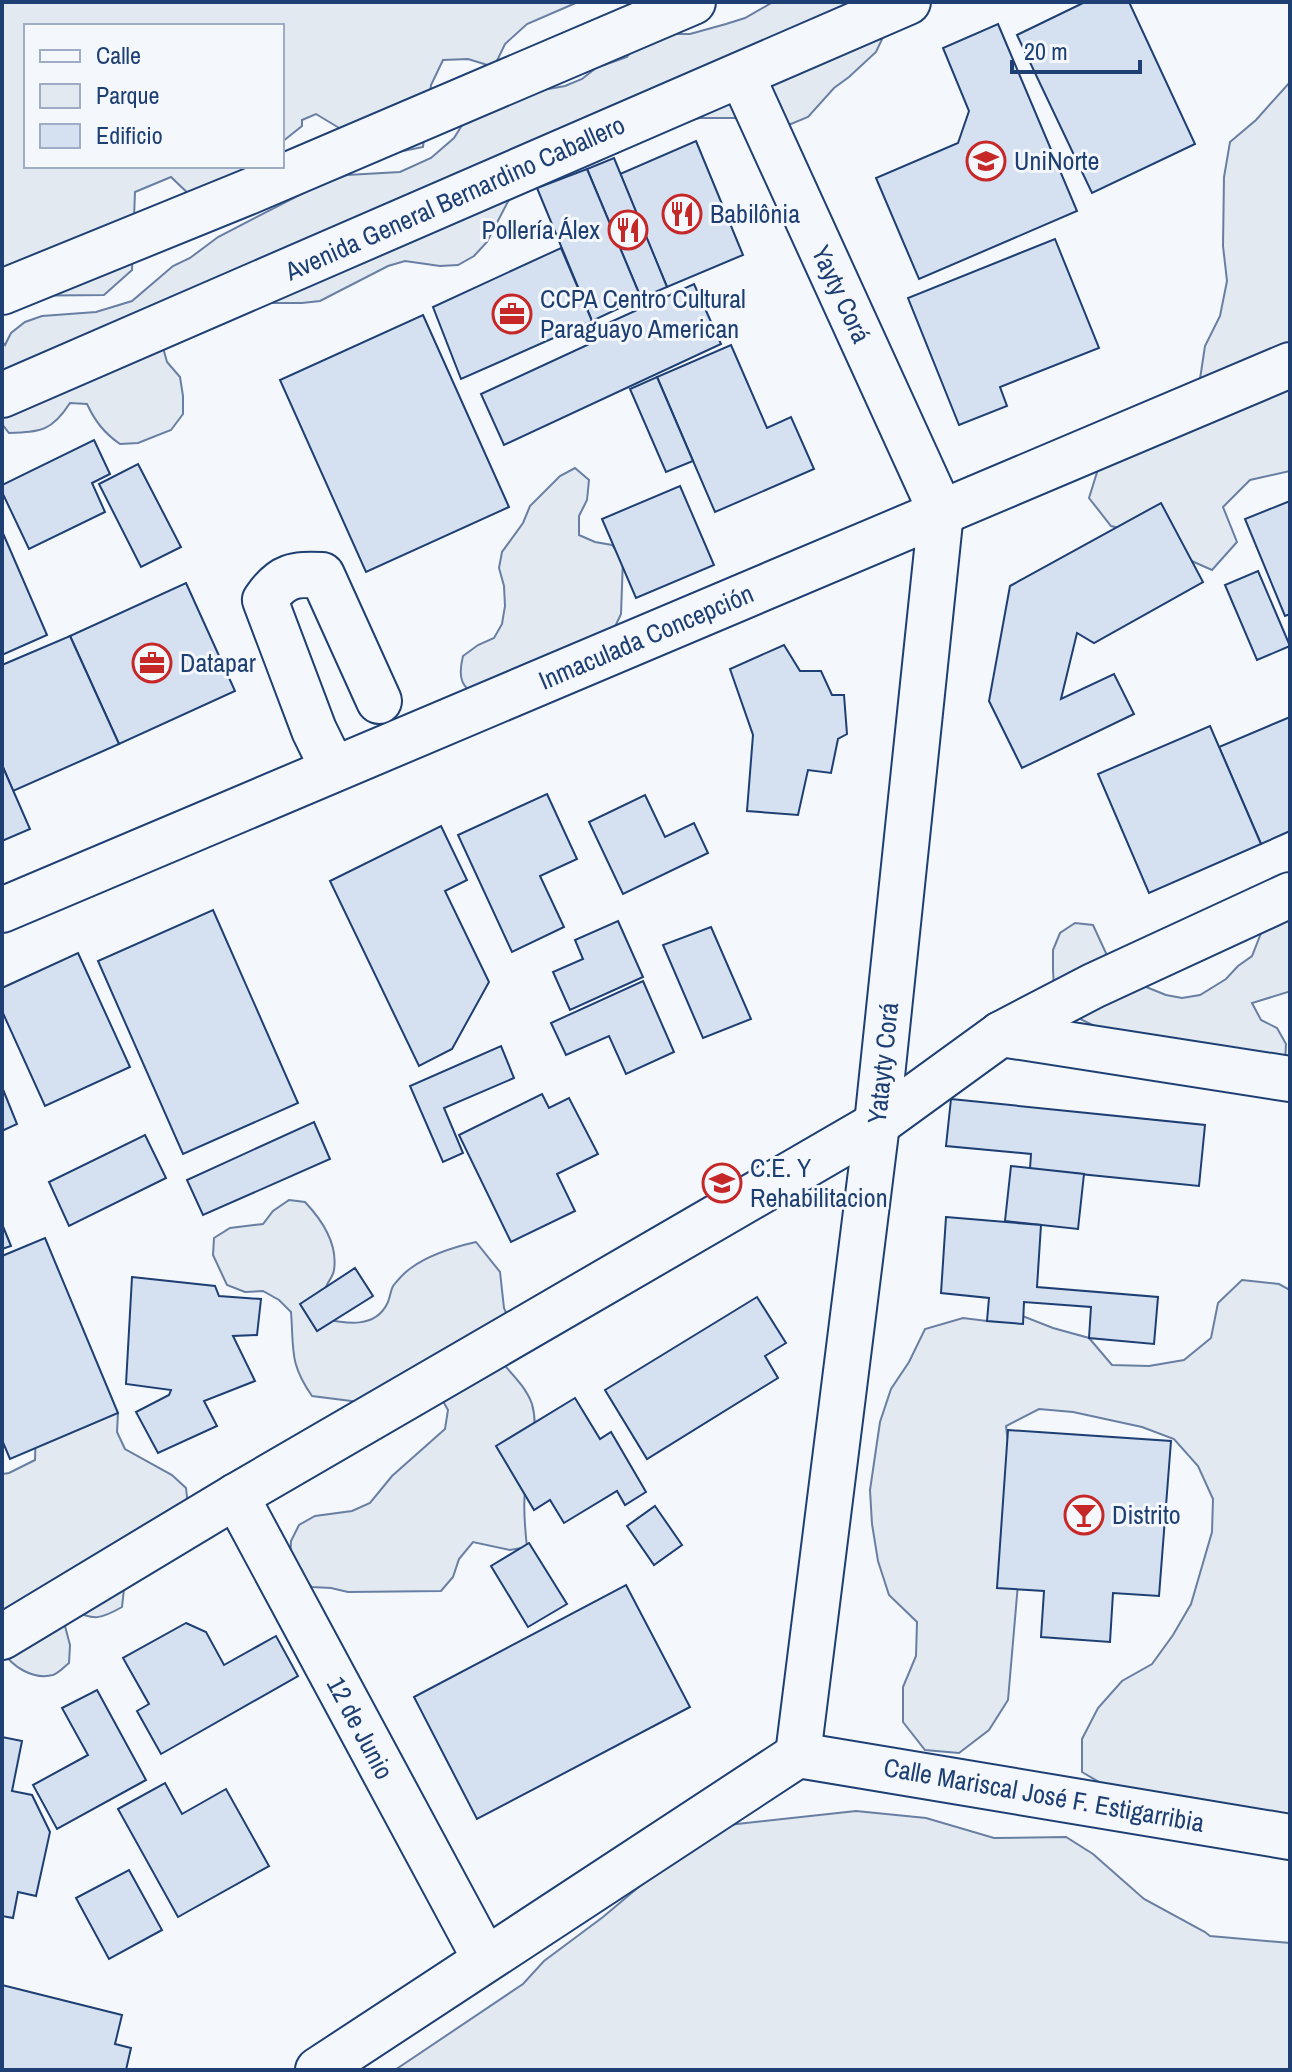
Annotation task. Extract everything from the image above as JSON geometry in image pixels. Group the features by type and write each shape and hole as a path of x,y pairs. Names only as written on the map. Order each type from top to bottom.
{"street":[{"path":"2,292 248,192 693,2"},
{"name":"Avenida General Bernardino Caballero","path":"2,395 908,2"},
{"name":"Yayty Corá","path":"742,76 941,512"},
{"name":"Inmaculada Concepción","path":"2,910 1290,365"},
{"name":"Yatayty Corá","path":"798,1755 877,1124 941,512"},
{"path":"333,769 314,730 265,600 274,587 296,574 322,575 379,701"},
{"path":"2,1637 236,1496 877,1124 1001,1034 1093,986 1290,895"},
{"path":"1001,1034 1290,1079"},
{"name":"12 de Junio","path":"236,1496 485,1959"},
{"path":"318,2070 798,1755"},
{"name":"Calle Mariscal José F. Estigarribia","path":"798,1755 1290,1837"}],"green space":[{"path":"2,2 578,2 527,24 505,44 494,67 468,59 443,60 431,85 423,147 384,155 316,114 302,120 302,126 284,140 284,24 24,24 24,168 251,168 248,192 217,221 171,177 135,192 132,270 104,295 2,296"},
{"path":"773,2 927,2 884,35 876,52 834,88 808,117 791,124 738,118 700,118 681,123 515,188 487,242 474,256 458,265 405,261 388,266 320,301 264,303 162,344 167,362 180,377 183,396 183,414 171,430 138,443 120,444 100,426 87,404 70,403 45,428 9,433 2,424 2,342 5,345 11,333 25,322 42,316 96,312 132,301 173,266 190,258 218,237 315,187 347,175 400,172 431,158 454,138 464,122 509,96 565,86 582,79 596,68 627,57 638,42 673,34 690,34 726,24 745,18"},
{"path":"1290,82 1290,471 1250,480 1223,507 1237,542 1212,570 1178,555 1145,534 1111,526 1089,498 1099,466 1187,412 1200,379 1205,346 1220,316 1227,281 1223,246 1224,177 1230,142 1256,120"},
{"path":"575,468 589,480 587,500 579,516 579,535 612,545 623,559 621,614 613,631 480,701 462,682 461,664 463,656 494,638 502,624 504,586 499,568 502,552 523,523 530,506 560,476"},
{"path":"1290,918 1290,989 1252,1003 1261,1020 1277,1028 1286,1044 1285,1063 1107,1032 1074,1016 1054,988 1053,950 1060,933 1075,923 1093,925 1116,975 1166,995 1182,998 1200,995 1226,979 1252,956 1265,923"},
{"path":"289,1200 305,1202 323,1225 334,1251 333,1275 324,1298 325,1319 351,1323 368,1321 382,1312 393,1286 409,1270 434,1255 459,1246 476,1242 500,1272 504,1308 511,1324 499,1359 526,1392 534,1415 534,1436 524,1498 527,1547 510,1550 473,1542 459,1559 453,1577 441,1591 348,1592 312,1587 297,1576 290,1559 291,1541 299,1525 315,1516 352,1511 370,1503 392,1476 445,1429 448,1410 440,1396 367,1403 312,1396 296,1365 291,1312 263,1291 245,1292 227,1285 213,1255 214,1238 230,1228 263,1224 273,1211"},
{"path":"1242,1280 1279,1284 1290,1290 1290,1815 1182,1796 1111,1789 1082,1772 1082,1739 1098,1708 1122,1681 1152,1664 1191,1604 1212,1532 1213,1499 1198,1466 1174,1439 1142,1427 1073,1412 1039,1409 1006,1426 1021,1549 1008,1700 989,1730 959,1753 925,1750 903,1722 903,1687 916,1656 917,1622 889,1595 878,1561 870,1490 880,1422 891,1389 925,1329 963,1318 987,1321 1020,1315 1089,1338 1112,1365 1149,1366 1184,1360 1211,1338 1218,1303"},
{"path":"101,1403 118,1413 117,1432 125,1449 172,1475 186,1488 188,1506 124,1589 122,1607 97,1617 72,1610 65,1626 70,1645 69,1663 53,1675 38,1676 17,1667 2,1650 2,1474 35,1460 36,1422"},
{"path":"856,1811 926,1818 994,1838 1066,1837 1093,1854 1144,1899 1210,1936 1290,1943 1290,2070 395,2070 523,1984 544,1961 719,1826"}],"building":[{"path":"1085,2 1129,2 1195,144 1092,193 1017,35"},
{"name":"UniNorte","path":"998,24 1077,211 919,279 876,178 958,143 969,111 943,48"},
{"name":"Babilônia","path":"696,141 743,255 667,287 620,174"},
{"name":"Pollería Álex","path":"614,158 667,287 641,298 587,169"},
{"path":"587,169 641,298 592,321 537,188"},
{"path":"1055,239 1099,348 1000,387 1007,406 959,425 908,298"},
{"name":"CCPA Centro Cultural Paraguayo American","path":"561,248 592,321 461,379 433,307"},
{"path":"694,284 721,344 504,445 481,394 598,340 593,330"},
{"path":"423,315 509,507 366,572 280,380"},
{"path":"731,345 767,428 791,417 814,469 715,512 657,377"},
{"path":"657,377 693,461 666,472 630,389"},
{"path":"94,440 110,474 92,483 105,512 29,549 2,492 2,485"},
{"path":"138,464 181,547 141,567 99,484"},
{"path":"680,486 714,565 636,598 602,519"},
{"path":"1290,501 1290,614 1285,616 1245,519"},
{"path":"1161,503 1203,582 1094,643 1077,633 1061,699 1114,674 1134,714 1022,768 989,701 1010,586"},
{"path":"2,531 47,635 2,655"},
{"path":"1258,571 1290,646 1257,660 1225,585"},
{"name":"Datapar","path":"186,583 235,691 119,744 70,636"},
{"path":"70,636 119,744 13,791 2,765 2,665"},
{"path":"784,645 800,671 821,671 832,695 844,695 847,734 838,739 831,773 808,770 798,815 747,811 753,735 730,669"},
{"path":"1290,717 1290,831 1261,844 1219,747"},
{"path":"1210,726 1261,844 1149,893 1098,774"},
{"path":"2,765 30,829 2,841"},
{"path":"547,794 577,859 540,876 564,927 512,952 458,835"},
{"path":"645,795 665,837 694,823 708,853 623,894 589,822"},
{"path":"441,826 467,880 445,891 489,982 452,1049 419,1066 330,881"},
{"path":"213,910 298,1103 183,1154 98,961"},
{"path":"618,921 643,977 570,1010 553,972 583,959 575,940"},
{"path":"711,927 751,1019 703,1038 663,945"},
{"path":"78,953 130,1067 45,1106 2,1011 2,988"},
{"path":"643,981 674,1052 626,1074 609,1036 566,1055 551,1023"},
{"path":"501,1046 514,1078 444,1108 463,1153 443,1162 410,1086"},
{"path":"2,1087 17,1124 2,1131"},
{"path":"542,1094 549,1108 569,1098 598,1154 557,1174 575,1211 511,1242 459,1135"},
{"path":"951,1099 1205,1125 1199,1186 1030,1169 1031,1154 946,1146"},
{"path":"314,1122 330,1159 203,1215 187,1180"},
{"path":"145,1135 166,1178 69,1226 49,1182"},
{"path":"1011,1166 1084,1174 1078,1229 1005,1221"},
{"path":"946,1217 1041,1225 1037,1287 1158,1297 1154,1344 1089,1338 1091,1307 1024,1302 1023,1324 987,1321 989,1298 941,1293"},
{"path":"2,1224 11,1246 2,1249"},
{"path":"45,1238 118,1413 10,1459 2,1440 2,1256"},
{"path":"355,1268 373,1296 317,1331 300,1304"},
{"path":"132,1277 215,1286 219,1296 261,1299 257,1335 233,1336 255,1381 204,1401 217,1426 158,1453 136,1412 169,1395 171,1390 126,1384"},
{"path":"757,1297 786,1343 765,1356 778,1378 647,1459 605,1390"},
{"path":"575,1398 600,1439 611,1432 646,1492 625,1505 617,1491 564,1523 550,1500 534,1510 496,1446"},
{"name":"Distrito","path":"1008,1430 1171,1441 1159,1596 1113,1593 1110,1642 1041,1637 1044,1591 997,1588"},
{"path":"655,1506 682,1545 654,1565 627,1526"},
{"path":"529,1543 567,1604 528,1627 491,1566"},
{"path":"626,1585 690,1707 477,1819 414,1697"},
{"path":"186,1623 206,1632 224,1665 276,1636 298,1676 161,1754 137,1711 149,1704 123,1658"},
{"path":"97,1690 146,1780 57,1829 33,1785 88,1755 62,1708"},
{"path":"2,1737 22,1741 12,1791 32,1795 50,1832 36,1896 18,1892 13,1918 2,1916"},
{"path":"165,1783 182,1814 226,1789 269,1866 178,1917 118,1809"},
{"path":"129,1870 162,1930 109,1959 76,1898"},
{"path":"2,1985 122,2015 115,2044 131,2048 126,2070 2,2070"}],"place":[{"name":"UniNorte","path":"986,161"},
{"name":"Babilônia","path":"682,214"},
{"name":"Pollería Álex","path":"628,230"},
{"name":"CCPA Centro Cultural Paraguayo American","path":"512,314"},
{"name":"Datapar","path":"152,663"},
{"name":"C.E. Y Rehabilitacion","path":"722,1183"},
{"name":"Distrito","path":"1084,1515"}]}
